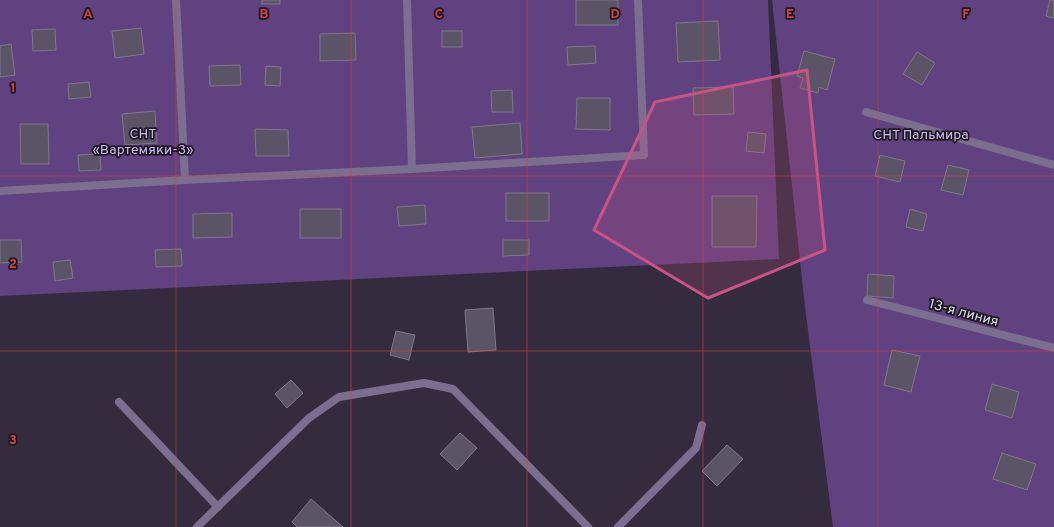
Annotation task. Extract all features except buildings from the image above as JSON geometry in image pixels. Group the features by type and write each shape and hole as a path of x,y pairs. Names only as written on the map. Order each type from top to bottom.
{"street":[{"path":"176,0 184,180"},
{"path":"407,0 412,169"},
{"path":"0,191 412,169 644,154 638,0"},
{"path":"866,112 1054,165"},
{"name":"13-я линия","path":"867,300 1054,348"},
{"path":"197,527 309,418 339,397 424,383 453,389 588,527"},
{"path":"119,402 218,507"},
{"path":"618,527 696,448 702,426"}],"highlighted area":[{"path":"807,70 825,250 708,298 594,230 655,102"}],"green space":[{"name":"СНТ «Вартемяки-3»","path":"0,0 768,0 779,259 0,296"},
{"name":"СНТ Пальмира","path":"772,0 1054,0 1054,527 833,527 805,307"}]}
